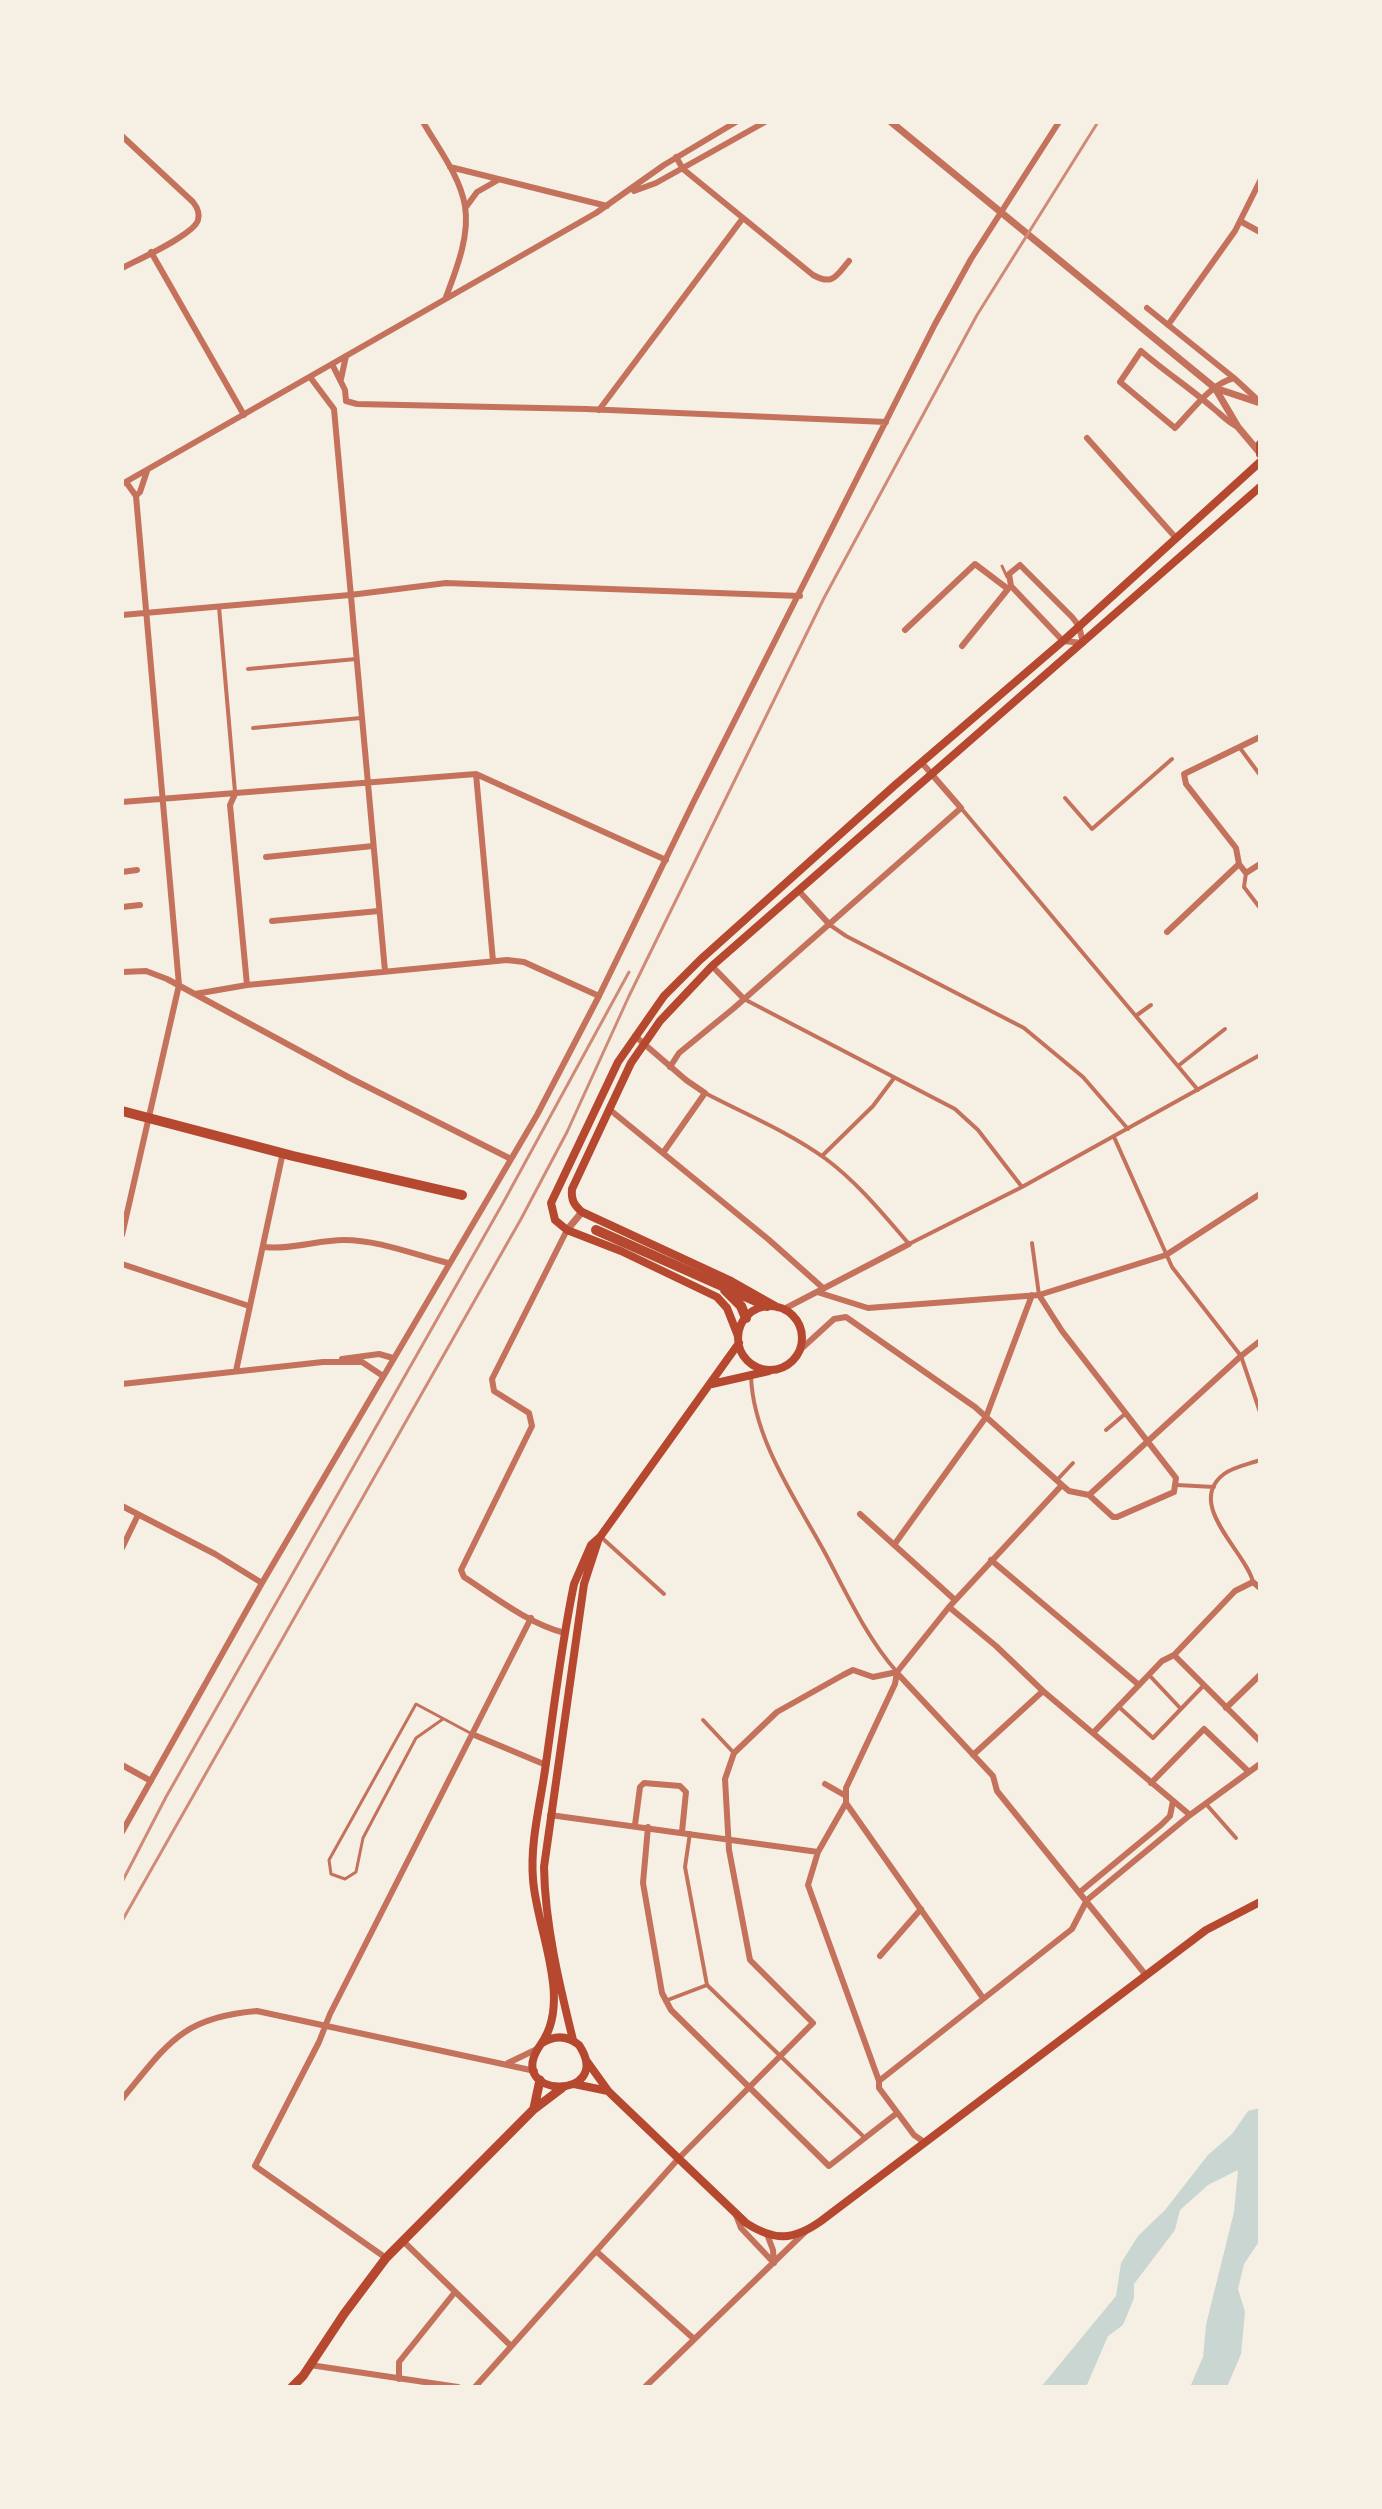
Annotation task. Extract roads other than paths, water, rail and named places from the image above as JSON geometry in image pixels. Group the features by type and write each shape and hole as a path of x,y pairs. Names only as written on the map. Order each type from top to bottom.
{"highway":[{"path":"122,1111 462,1195"},
{"path":"596,1230 720,1286 776,1307"},
{"path":"720,1286 735,1298 746,1318"}],"main road":[{"path":"1260,444 1260,453"},
{"path":"776,1370 755,1366 744,1357 727,1308 709,1291 567,1230 555,1220 551,1203 618,1062 664,996 700,960 1063,641 1260,462"},
{"path":"712,1384 776,1370 790,1363 800,1350 800,1327 791,1314 731,1281 582,1212 571,1198 572,1189 631,1063 660,1021 712,966 1260,487"},
{"path":"562,2088 550,2087 538,2075 534,2064 553,2020 555,2002 532,1874 574,1584 591,1545 712,1384 739,1339 746,1318 752,1312 776,1307"},
{"path":"600,1537 584,1584 544,1867 545,1901 573,2040 609,2092 736,2215 767,2234 784,2236 805,2232 1145,1974 1206,1930 1260,1902"},
{"path":"565,1633 572,1627 577,1594 584,1584"},
{"path":"565,1633 570,1642 565,1669 569,1682"},
{"path":"546,1765 554,1759 556,1736 562,1728"},
{"path":"546,1765 552,1775 548,1799 550,1815"},
{"path":"540,2046 557,2036 573,2040"},
{"path":"574,2084 583,2072 585,2058"},
{"path":"533,2110 538,2075"},
{"path":"292,2387 302,2382 310,2365 386,2258 533,2110 562,2088 574,2084 609,2092"}],"street":[{"path":"423,122 450,167 466,208 461,253 446,299"},
{"path":"122,1235 179,985 136,496 124,483 607,206 676,157 736,122"},
{"path":"627,193 656,183 765,122"},
{"path":"891,122 1215,388 1238,427 1260,453"},
{"path":"122,1832 262,1583 511,1159 599,996 935,324 987,232 1059,122"},
{"path":"122,136 193,202 198,211 198,222 194,226 122,268"},
{"path":"676,157 683,169 823,281 836,276 849,261"},
{"path":"450,167 607,206"},
{"path":"466,208 477,192 498,180"},
{"path":"1168,325 1240,221 1260,181"},
{"path":"599,410 743,218"},
{"path":"1240,221 1260,232"},
{"path":"151,252 244,415"},
{"path":"1147,308 1234,378 1260,403"},
{"path":"1234,378 1224,380 1201,400 1175,428 1120,383 1141,351 1201,400 1224,420 1238,427"},
{"path":"341,379 346,356"},
{"path":"332,364 341,379 346,401"},
{"path":"310,377 334,409 385,971"},
{"path":"1215,388 1260,403"},
{"path":"334,409 346,401 357,404 886,422"},
{"path":"1087,438 1176,538"},
{"path":"136,496 148,470"},
{"path":"905,630 975,564 1009,585 1063,641 1083,643 1079,626 1020,565 1014,567 1009,585 962,646"},
{"path":"122,615 350,595 446,583 800,596"},
{"path":"219,607 232,730 235,794 230,805 247,985"},
{"path":"248,669 356,659"},
{"path":"253,728 361,718"},
{"path":"1260,737 1184,774 1186,784 1236,848 1239,864 1246,873 1244,887 1260,908"},
{"path":"1238,746 1260,775"},
{"path":"1065,798 1092,829 1172,759"},
{"path":"922,763 1198,1090"},
{"path":"122,802 476,774 666,860"},
{"path":"476,774 493,961"},
{"path":"670,1067 679,1053 830,925 961,808"},
{"path":"266,857 373,846"},
{"path":"1167,932 1239,864"},
{"path":"1246,873 1260,864"},
{"path":"122,872 137,870"},
{"path":"799,891 830,925 846,936 1024,1028 1083,1077 1128,1130"},
{"path":"122,907 140,905"},
{"path":"272,921 379,911"},
{"path":"195,994 216,988 493,961 524,962 599,996"},
{"path":"712,966 744,999 955,1109 967,1119 1022,1187"},
{"path":"122,972 146,971 179,985 350,1078 511,1159"},
{"path":"214,1005 216,988"},
{"path":"1136,1015 1151,1005"},
{"path":"1178,1066 1225,1029"},
{"path":"635,1036 705,1093 824,1157 861,1188 909,1244"},
{"path":"776,1307 820,1290 1022,1187 1260,1055"},
{"path":"824,1157 873,1106 894,1078"},
{"path":"663,1153 705,1093"},
{"path":"609,1109 768,1239 820,1290 868,1308 1036,1295 1166,1255 1260,1194"},
{"path":"1114,1137 1172,1267 1241,1356 1260,1412"},
{"path":"236,1371 283,1152"},
{"path":"565,1633 531,1618 464,1577 461,1570 532,1426 529,1413 494,1391 492,1379 567,1230 582,1212"},
{"path":"264,1247 343,1240 448,1263"},
{"path":"894,1545 986,1417 1036,1295 1032,1243"},
{"path":"122,1264 249,1306"},
{"path":"800,1350 834,1319 846,1317 986,1417 1069,1491 1089,1495 1115,1517 1174,1492 1176,1478 1036,1295"},
{"path":"1089,1495 1260,1341"},
{"path":"122,1384 379,1354 393,1358"},
{"path":"323,1362 362,1362 383,1376"},
{"path":"751,1376 758,1415 770,1449 856,1610 897,1672 993,1776 997,1791 1145,1974"},
{"path":"1106,1430 1125,1414"},
{"path":"1260,1460 1224,1474 1214,1487 1211,1502 1221,1531 1260,1588"},
{"path":"924,2142 914,2135 879,2088 808,1885 818,1852 846,1800 846,1788 895,1684 897,1672 1073,1463"},
{"path":"1177,1485 1214,1487"},
{"path":"122,1506 215,1554 262,1583"},
{"path":"860,1514 955,1600"},
{"path":"122,1548 138,1515"},
{"path":"600,1537 664,1594"},
{"path":"991,1560 1139,1685"},
{"path":"1093,1733 1235,1591 1253,1582"},
{"path":"949,1607 1190,1815"},
{"path":"386,2258 255,2166 531,1618"},
{"path":"1174,1655 1260,1741"},
{"path":"475,2387 679,2158 813,2023 750,1960 729,1839 725,1779 734,1753 777,1712 848,1672 857,1670 873,1677 897,1672"},
{"path":"1149,1675 1181,1709"},
{"path":"1226,1708 1260,1675"},
{"path":"1118,1706 1153,1738 1204,1685"},
{"path":"973,1755 1043,1691"},
{"path":"703,1720 734,1753"},
{"path":"1151,1783 1204,1729 1249,1772"},
{"path":"472,1734 546,1765"},
{"path":"879,2081 1072,1929 1087,1900 1190,1815 1260,1764"},
{"path":"122,1765 151,1781"},
{"path":"635,1825 640,1787 644,1783 680,1786 686,1792 685,1867 707,1985 864,2137"},
{"path":"825,1784 846,1800 983,1998"},
{"path":"1080,1892 1161,1825 1170,1816 1173,1801"},
{"path":"1206,1804 1236,1838"},
{"path":"550,1815 818,1852"},
{"path":"648,1827 643,1883 665,2001 671,2010 829,2166 897,2113"},
{"path":"880,1956 921,1909"},
{"path":"665,2001 707,1985"},
{"path":"122,2099 166,2047 182,2033 202,2021 230,2013 257,2011 508,2063 538,2075"},
{"path":"508,2063 540,2046"},
{"path":"736,2215 741,2228 774,2263"},
{"path":"645,2387 805,2232"},
{"path":"767,2234 774,2263"},
{"path":"403,2241 511,2346"},
{"path":"596,2251 694,2339"},
{"path":"399,2379 399,2362 455,2292"},
{"path":"310,2365 458,2387"}],"lane":[{"path":"1002,566 1009,585"},
{"path":"443,1719 416,1738 363,1838 356,1872 345,1879 331,1874 329,1860 416,1704 472,1734"}],"railway":[{"path":"122,1921 521,1219 567,1132 629,996 824,598 977,315 1098,122"},
{"path":"122,1882 166,1797 503,1203 629,972"}]}
